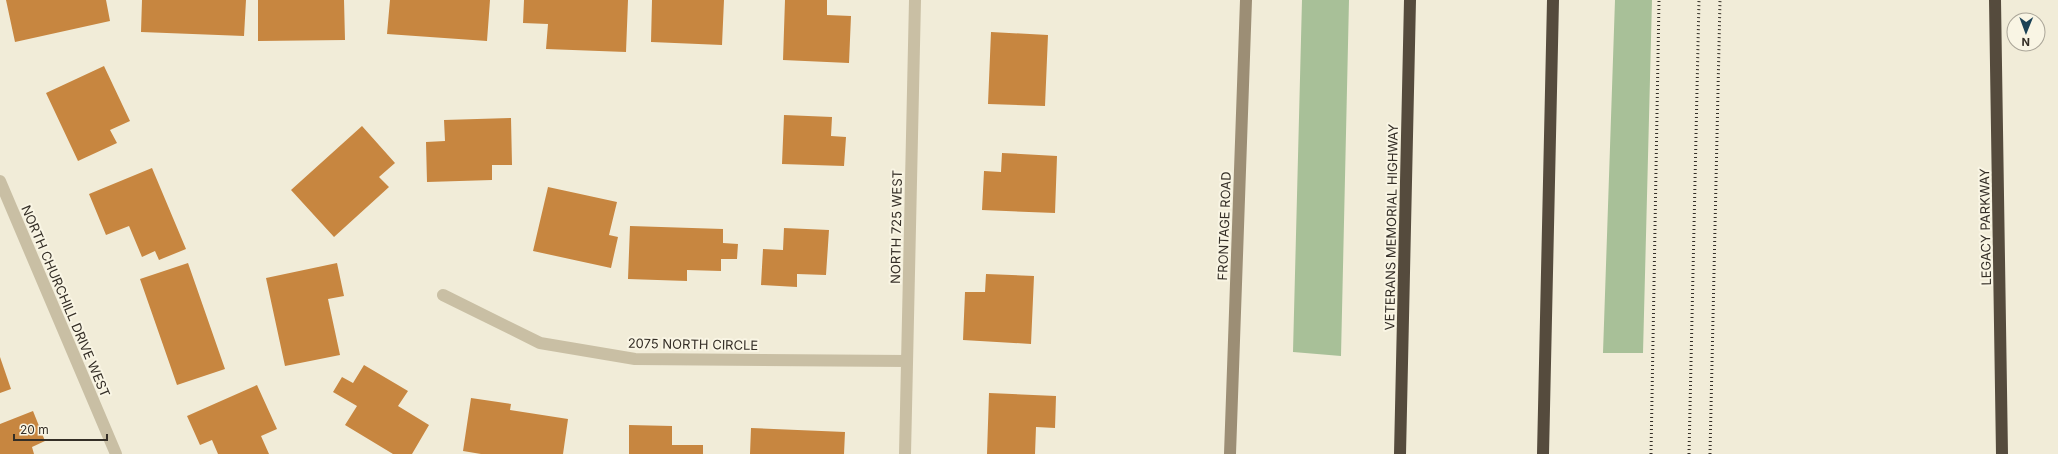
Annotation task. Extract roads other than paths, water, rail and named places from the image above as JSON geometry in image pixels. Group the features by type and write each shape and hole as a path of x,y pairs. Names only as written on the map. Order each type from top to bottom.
{"highway":[{"name":"VETERANS MEMORIAL HIGHWAY","path":"1400,454 1410,0"},
{"path":"1543,454 1553,0"},
{"name":"LEGACY PARKWAY","path":"1995,0 2002,454"}],"street":[{"name":"NORTH 725 WEST","path":"905,454 915,0"},
{"name":"FRONTAGE ROAD","path":"1230,454 1246,0"},
{"name":"NORTH CHURCHILL DRIVE WEST","path":"0,181 116,454"},
{"name":"2075 NORTH CIRCLE","path":"443,295 540,343 635,359 907,361"}],"railway":[{"path":"1651,454 1659,0"},
{"path":"1689,454 1699,0"},
{"path":"1710,454 1720,0"}]}
